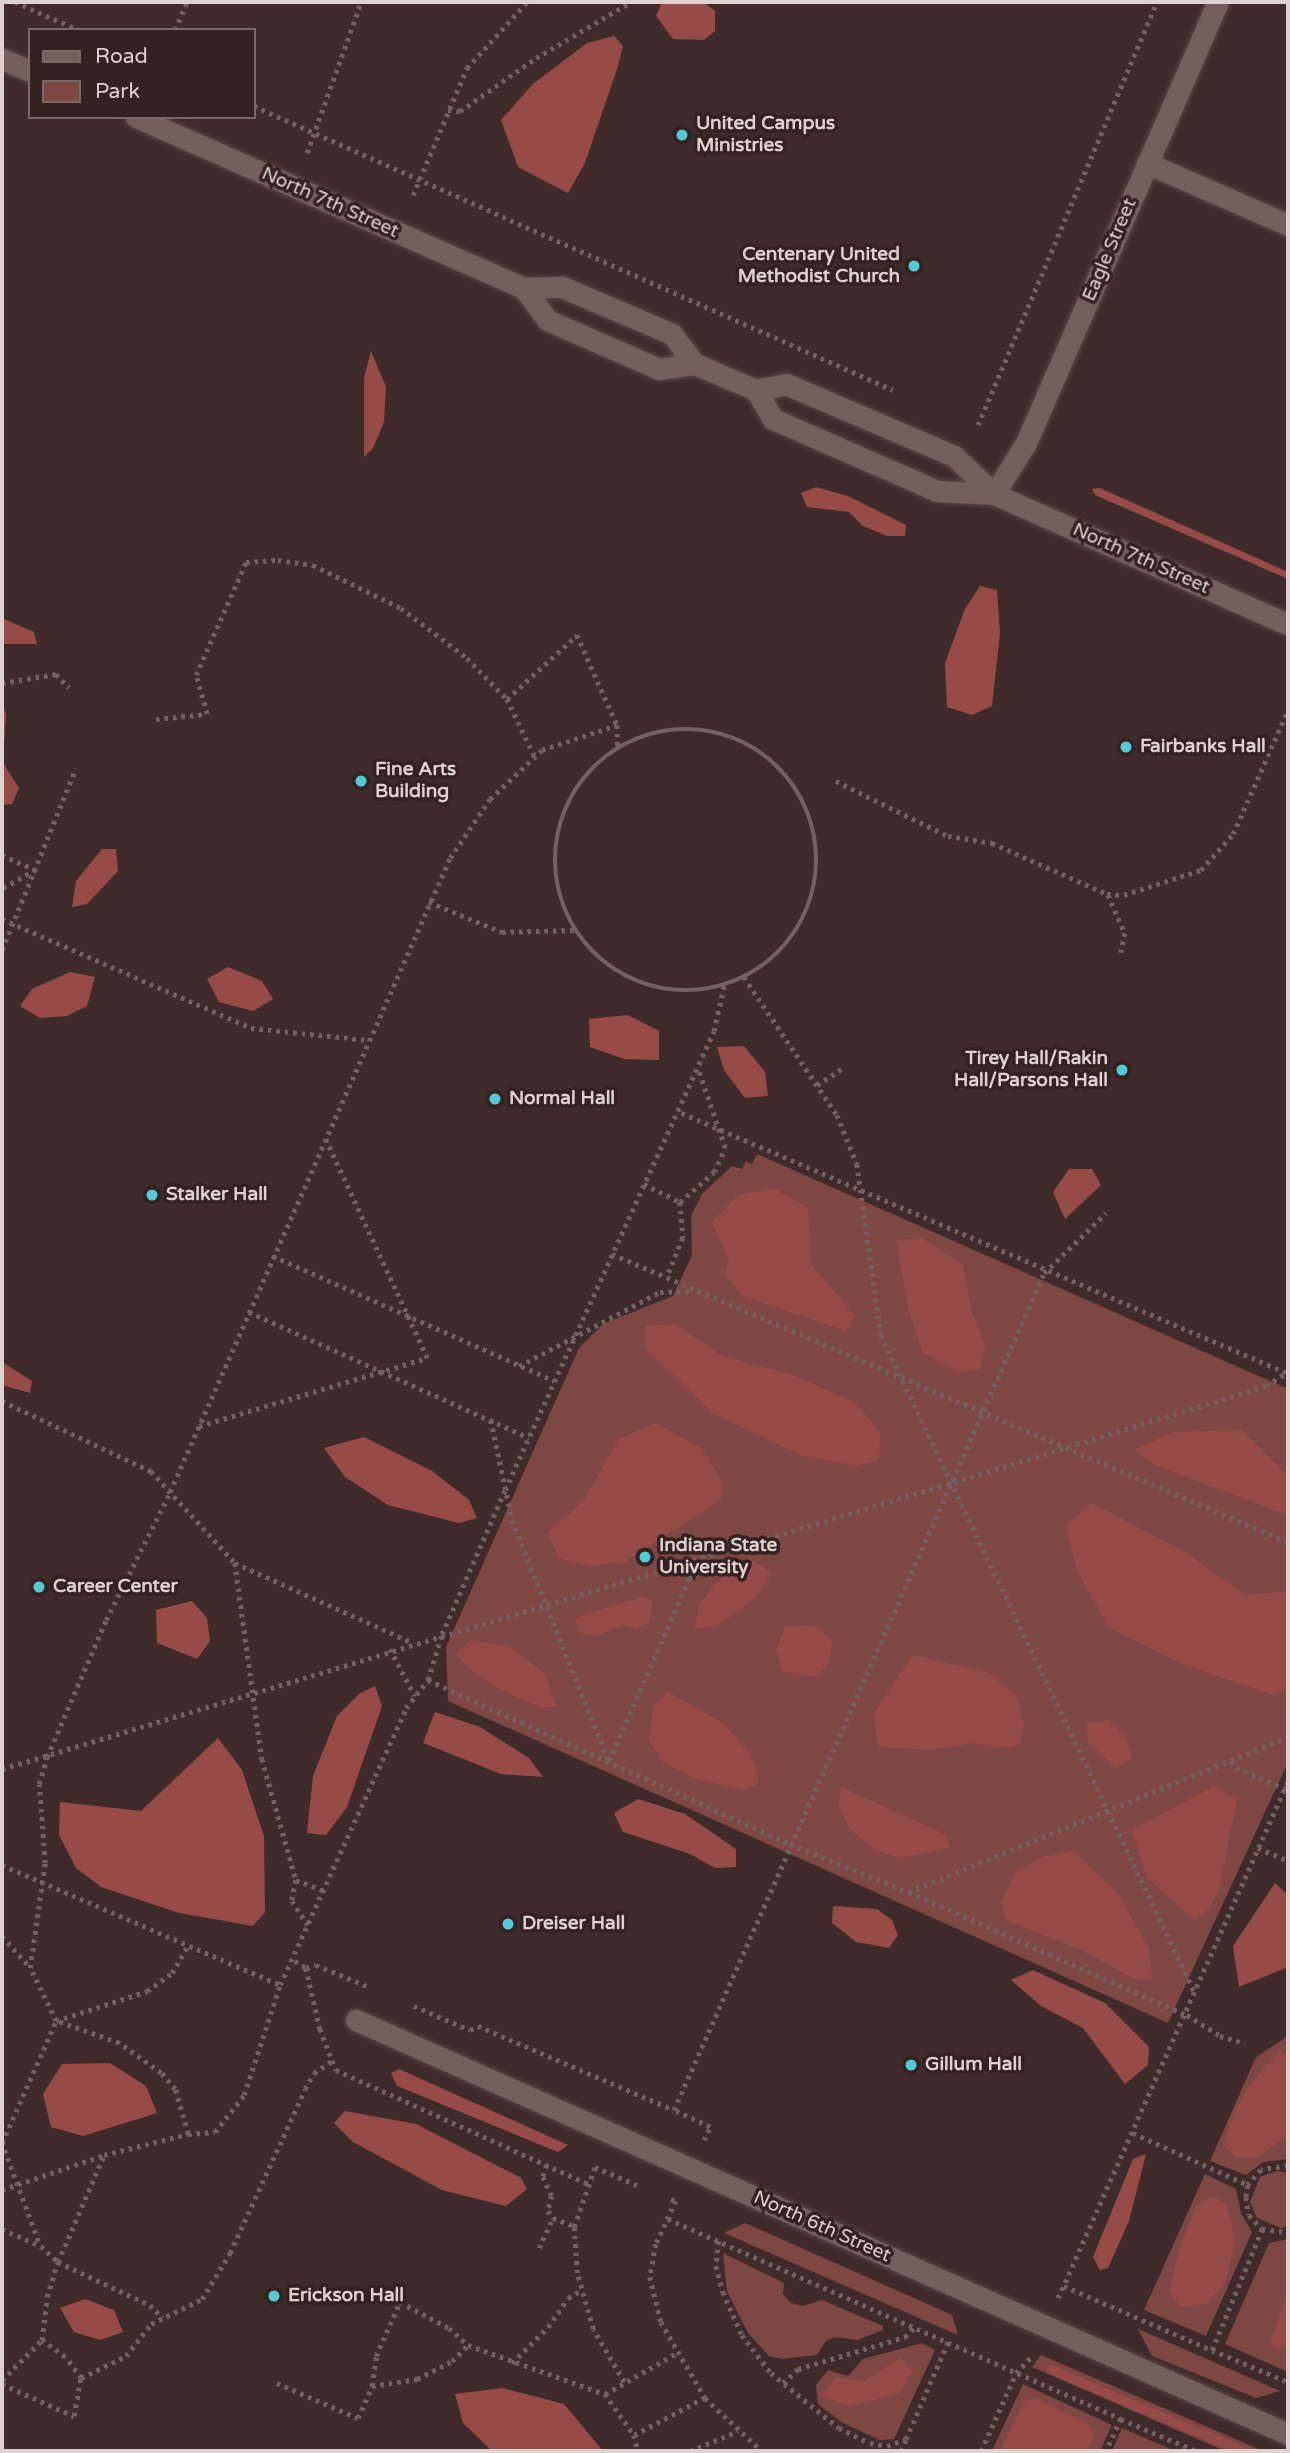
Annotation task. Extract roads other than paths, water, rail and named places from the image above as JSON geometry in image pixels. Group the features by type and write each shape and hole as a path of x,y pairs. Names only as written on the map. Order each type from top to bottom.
{"street":[{"name":"Eagle Street","path":"994,494 1026,443 1218,2"},
{"path":"2,59 28,70"},
{"name":"North 7th Street","path":"141,119 524,288 562,287 672,334 695,364 756,390 786,384 954,456 994,494 1288,624"},
{"path":"1147,163 1288,225"},
{"path":"524,288 547,320 659,369 695,364"},
{"name":"North 7th Street","path":"756,390 773,419 937,491 994,494"},
{"name":"North 6th Street","path":"356,2020 1288,2434"}],"place":[{"name":"United Campus Ministries","path":"682,135"},
{"name":"Centenary United Methodist Church","path":"914,266"},
{"name":"Fairbanks Hall","path":"1126,747"},
{"name":"Fine Arts Building","path":"361,781"},
{"name":"Tirey Hall/Rakin Hall/Parsons Hall","path":"1122,1070"},
{"name":"Normal Hall","path":"495,1099"},
{"name":"Stalker Hall","path":"152,1195"},
{"name":"Indiana State University","path":"645,1557"},
{"name":"Career Center","path":"39,1587"},
{"name":"Dreiser Hall","path":"508,1924"},
{"name":"Gillum Hall","path":"911,2065"},
{"name":"Erickson Hall","path":"274,2296"}]}
